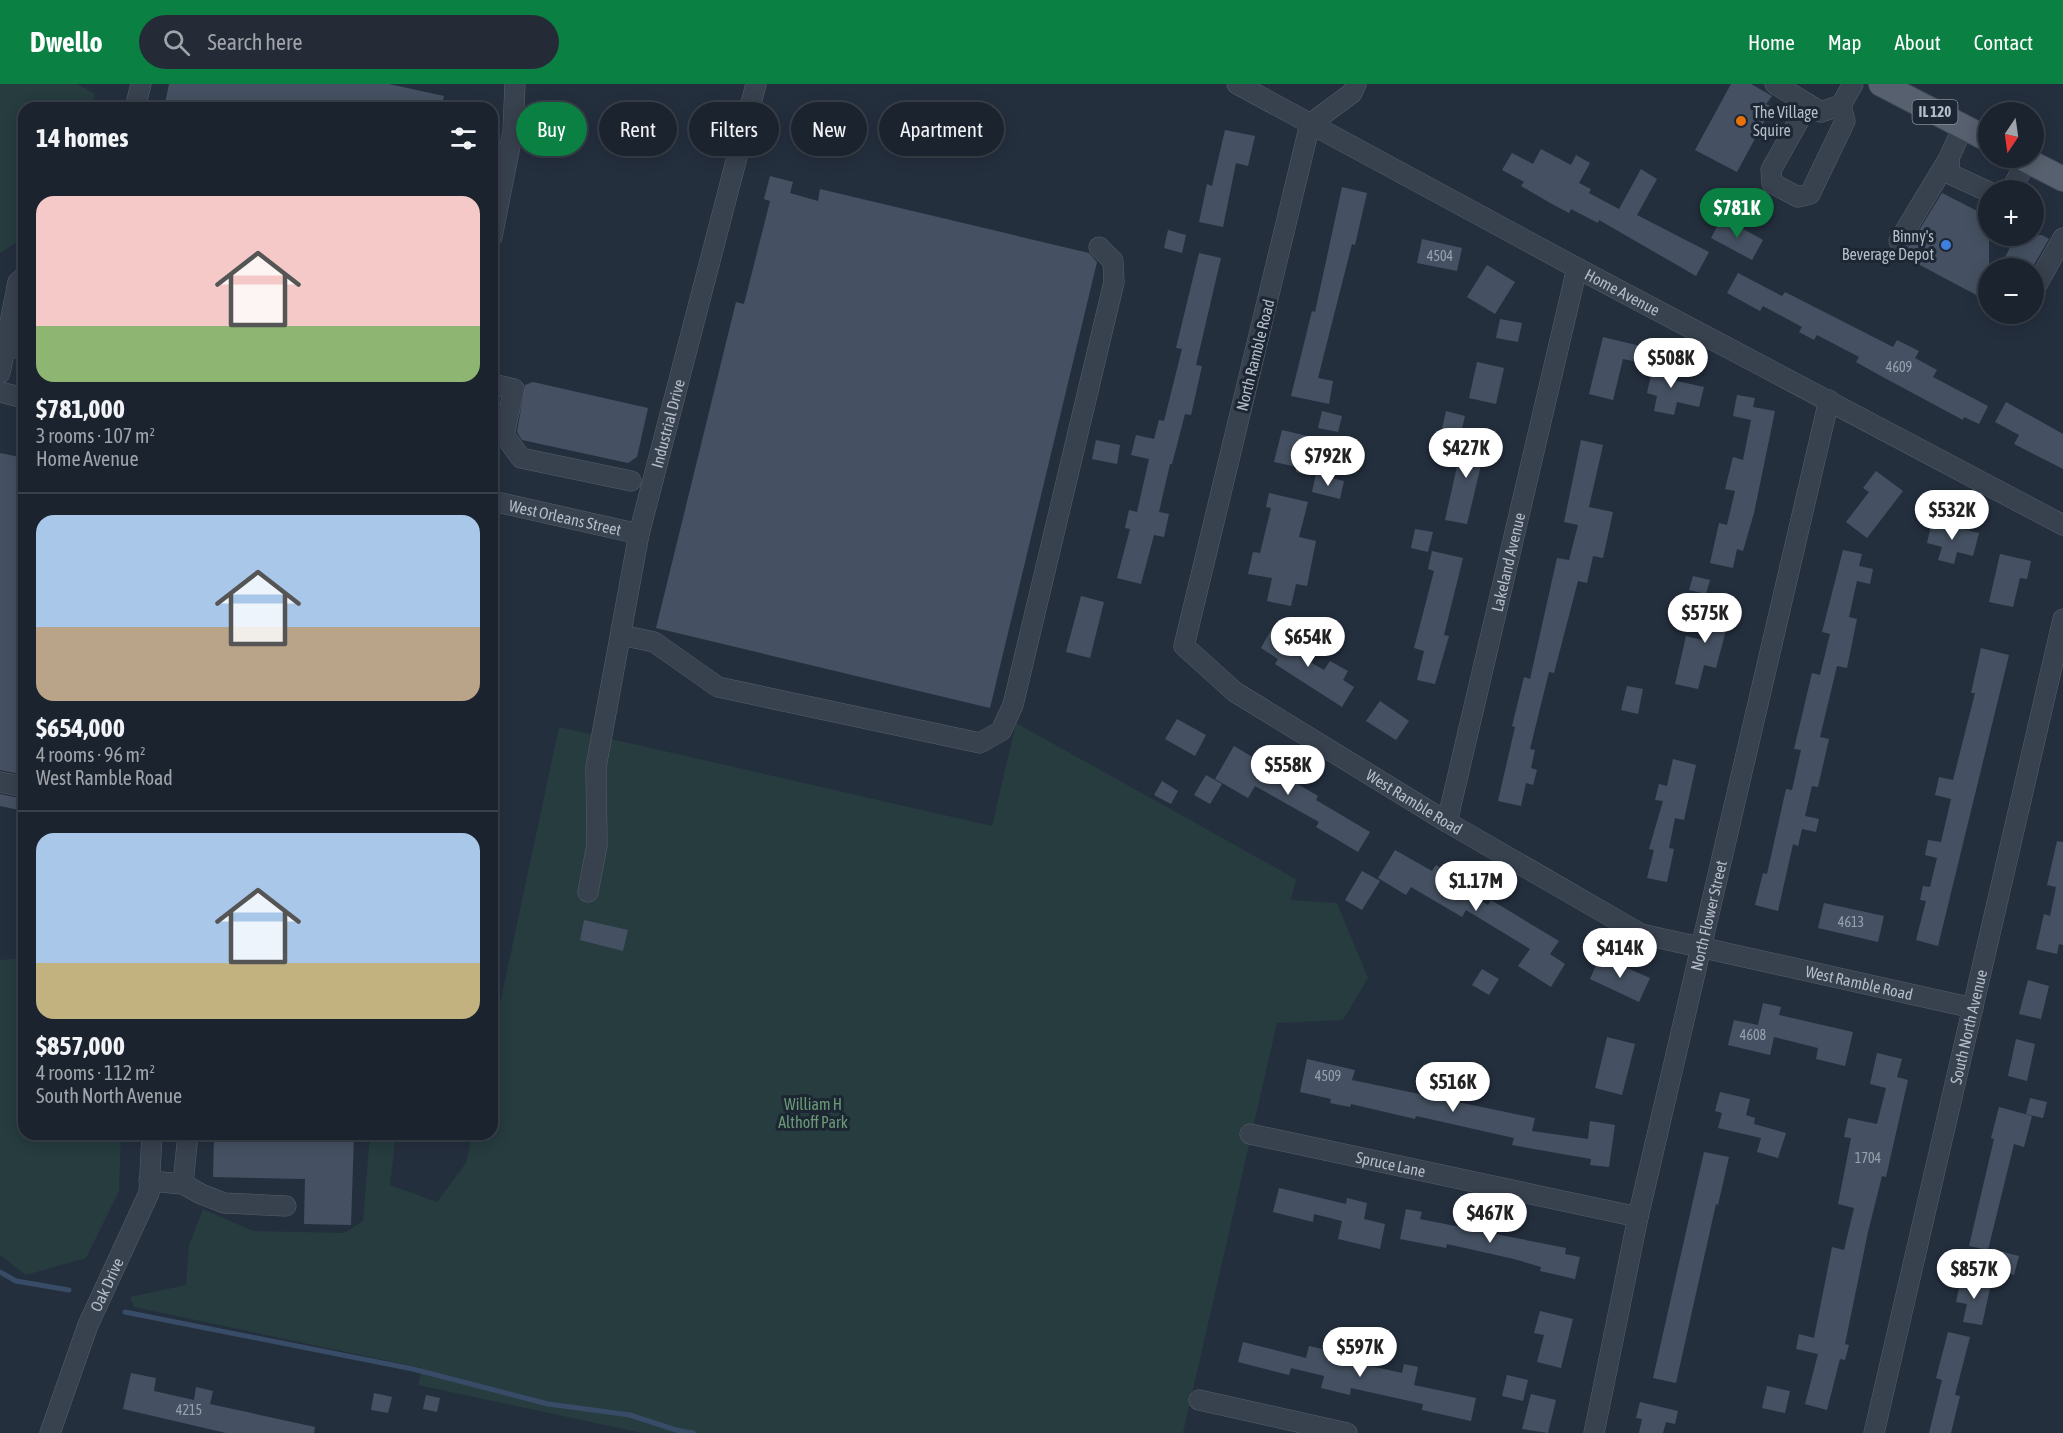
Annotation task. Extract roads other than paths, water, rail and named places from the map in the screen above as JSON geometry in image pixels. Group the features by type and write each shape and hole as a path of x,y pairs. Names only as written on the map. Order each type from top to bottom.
{"main road":[{"name":"IL 120","path":"1881,84 1978,134"},
{"path":"2042,168 2063,179"}],"street":[{"path":"136,102 141,84"},
{"path":"498,207 513,131 515,84"},
{"name":"Industrial Drive","path":"588,892 597,845 596,767 639,534 756,84"},
{"name":"Home Avenue","path":"1238,84 1576,268 2063,525"},
{"path":"1310,124 1352,93 1356,84"},
{"path":"1775,84 1821,112 1841,105 1853,84"},
{"path":"1808,104 1771,170 1772,183 1798,197 1810,194 1845,122 1841,105"},
{"name":"North Ramble Road","path":"1184,646 1310,124"},
{"path":"1899,241 1949,158 1963,127"},
{"path":"1949,158 1950,174 1978,187"},
{"path":"2044,272 2063,238"},
{"path":"621,635 654,642 718,687 980,743 1001,731 1013,705 1114,282 1113,261 1099,247"},
{"name":"Lakeland Avenue","path":"1447,822 1576,268"},
{"path":"0,373 15,348 18,282"},
{"path":"498,385 514,389 504,435 521,458 632,480"},
{"path":"0,392 18,396"},
{"name":"North Flower Street","path":"1594,1433 1638,1217 1829,400"},
{"name":"West Orleans Street","path":"498,502 639,534"},
{"name":"South North Avenue","path":"1874,1433 2063,619"},
{"name":"West Ramble Road","path":"1184,646 1235,692 1447,822 1641,934 1973,1008"},
{"path":"0,782 18,786"},
{"name":"Spruce Lane","path":"1250,1134 1638,1217"},
{"name":"Oak Drive","path":"50,1433 88,1325 149,1193 152,1140"},
{"path":"183,1184 187,1140"},
{"path":"149,1181 183,1184 224,1203 286,1206"},
{"path":"1199,1400 1347,1433"}],"waterway":[{"path":"0,1272 16,1281 69,1290"},
{"path":"125,1312 413,1369 548,1404 630,1415 693,1433"}],"place":[{"name":"The Village Squire","path":"1741,121"},
{"name":"Binny's Beverage Depot","path":"1946,245"}],"park label":[{"name":"William H Althoff Park","path":"813,1113"}]}
